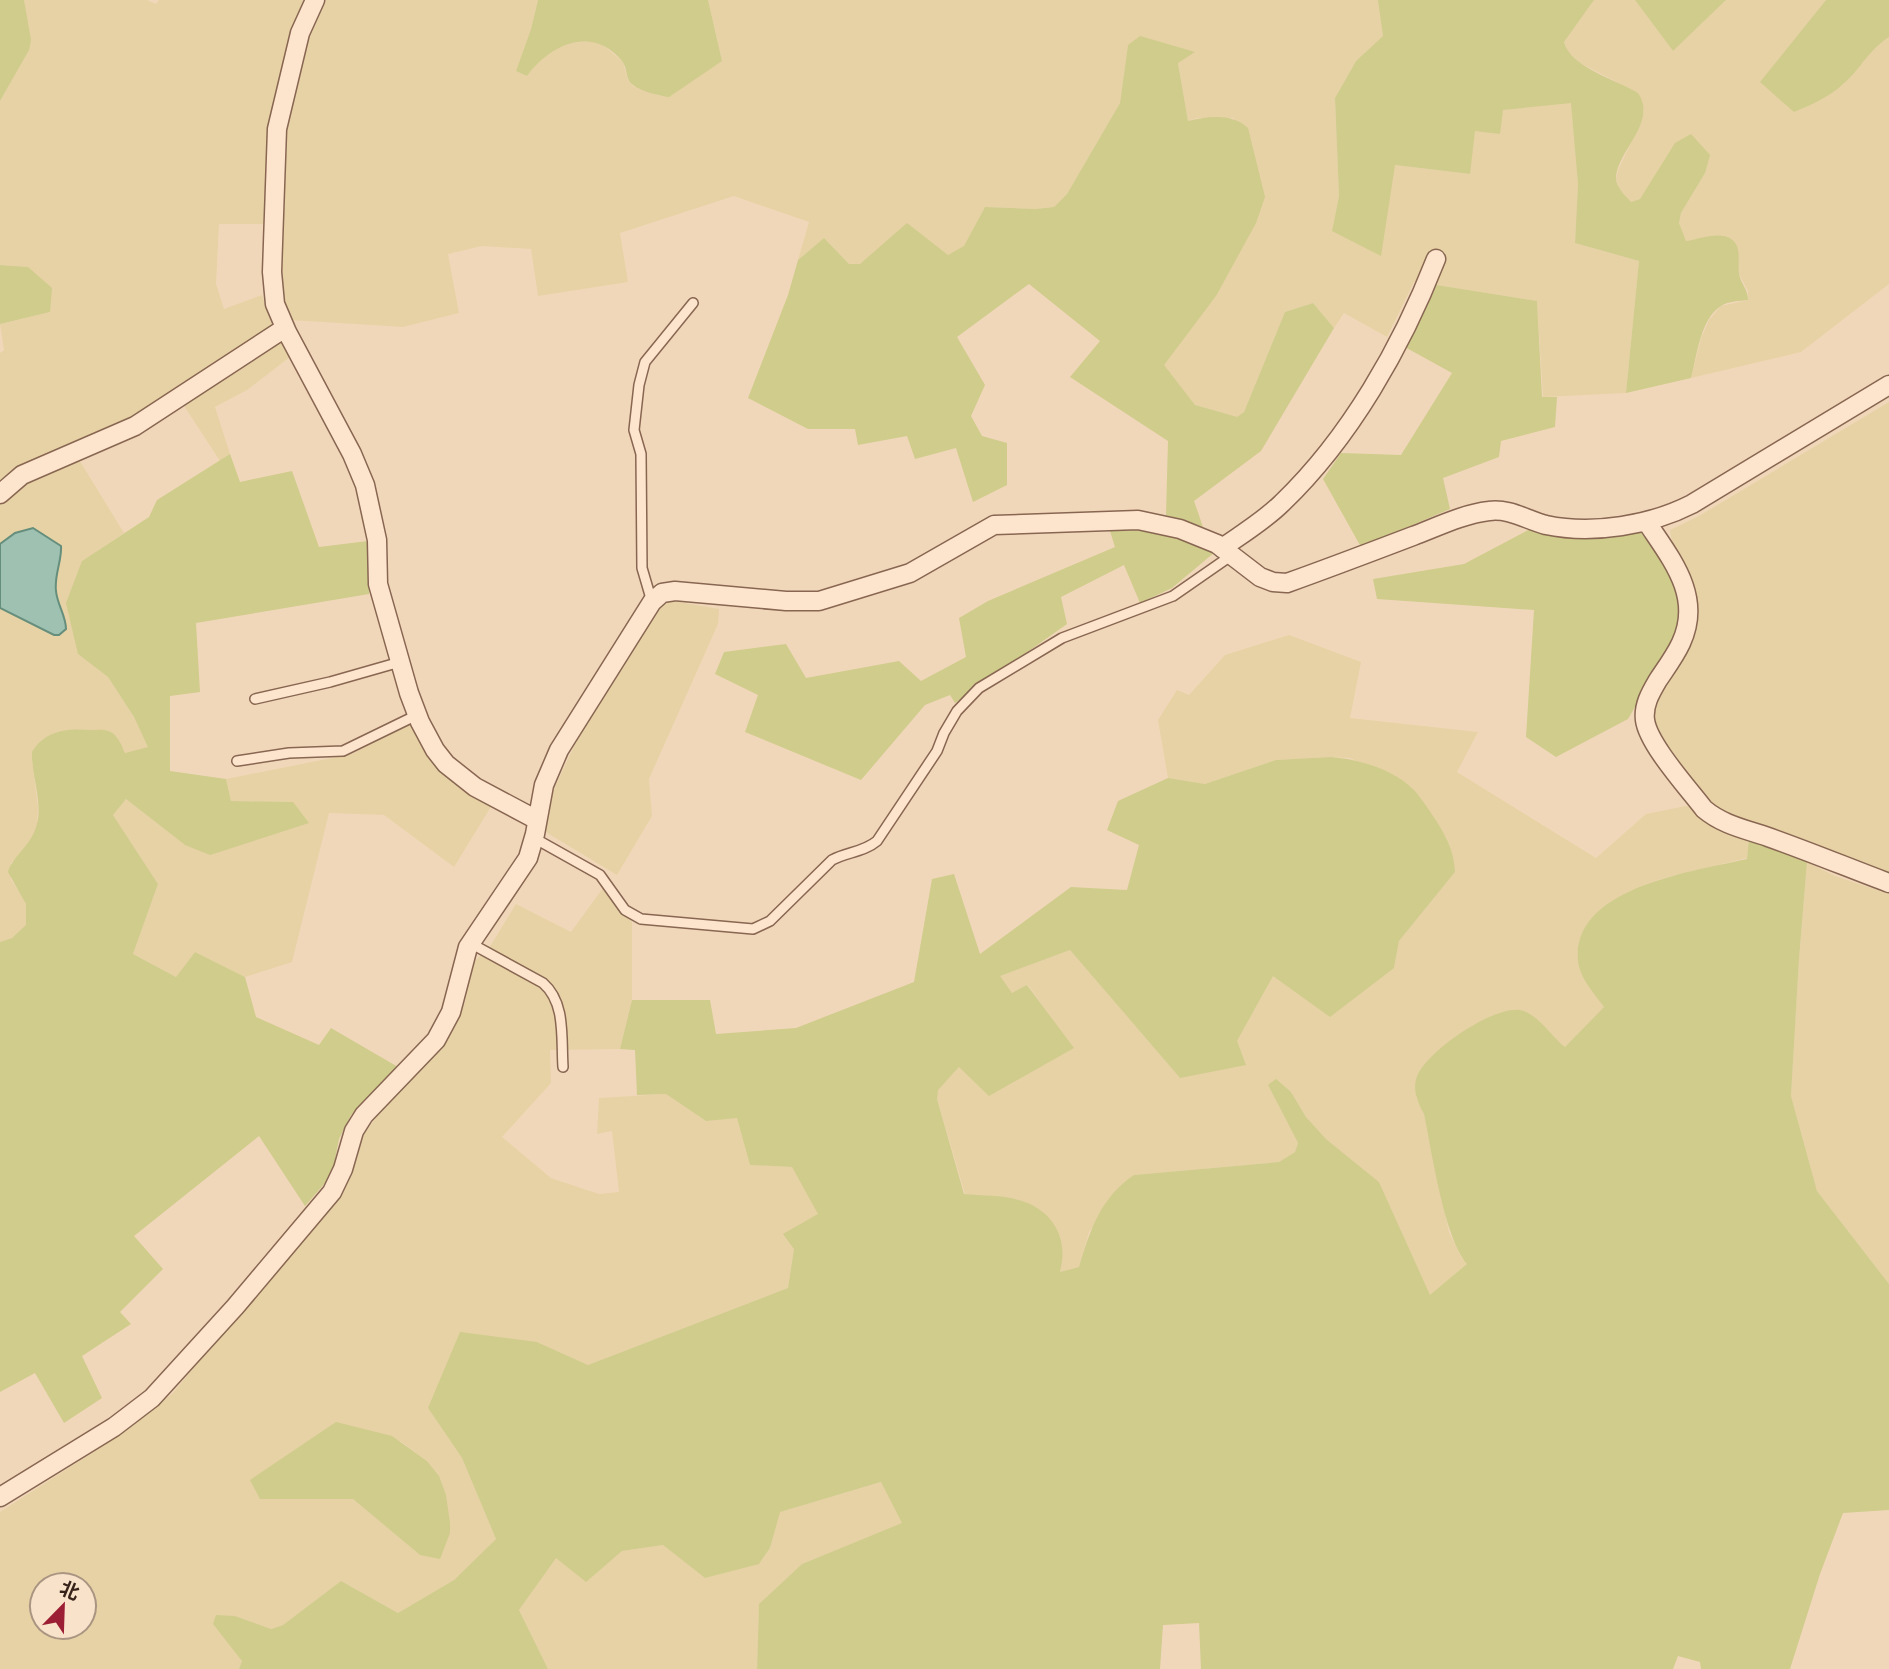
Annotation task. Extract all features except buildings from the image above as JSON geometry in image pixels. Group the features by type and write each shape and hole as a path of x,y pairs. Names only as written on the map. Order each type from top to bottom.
{"street":[{"path":"315,0 300,33 277,129 272,272 275,304 352,454 365,485 377,540 378,584 417,715 435,750 446,764 536,829"},
{"path":"1227,552 1280,505 1329,450 1397,344 1436,259"},
{"path":"0,494 22,475 135,426 285,328"},
{"path":"0,1497 114,1427 152,1398 235,1307 332,1192 343,1169 354,1131 363,1115 443,1030 455,999 465,953 528,858 544,785 559,750 652,602 662,593 675,591 786,601 819,601 910,573 1000,524 1138,520 1180,529 1227,552 1260,577 1287,583 1454,521 1490,511 1509,512 1546,525 1580,528 1669,516 1889,385"},
{"path":"1646,521 1681,573 1689,609 1682,643 1649,695 1645,707 1645,720 1651,738 1704,809 1713,817 1889,883"}],"lane":[{"path":"652,602 642,568 641,454 634,430 639,385 645,362 693,303"},
{"path":"536,829 600,875 625,910 641,919 753,929 770,921 832,860 843,854 867,848 877,841 937,751 957,711 979,688 1062,638 1173,596 1227,552"},
{"path":"255,699 400,662"},
{"path":"237,761 289,753 343,751 417,715"},
{"path":"470,943 543,982 550,989 559,1006 563,1067"}],"shaded area":[{"path":"0,0 24,0 31,40 29,50 0,101"},
{"path":"24,0 147,0 156,4 159,0 303,0 273,111 264,224 219,224 216,284 224,309 262,295 274,328 290,357 247,390 215,407 230,454 220,461 177,395 0,492 0,353 4,350 0,324 50,312 28,267 0,265 0,101 29,49"},
{"path":"326,0 538,0 516,71 527,76 538,61 553,50 571,43 594,41 602,44 623,62 628,80 633,86 660,96 722,61 708,0 1379,0 1383,36 1356,61 1335,98 1339,196 1332,231 1395,165 1469,174 1475,131 1503,110 1572,102 1578,184 1575,243 1639,261 1626,393 1543,397 1537,301 1414,282 1387,337 1344,313 1334,328 1313,303 1285,312 1244,412 1237,418 1195,405 1163,365 1216,296 1234,118 1197,118 1188,121 1178,62 1194,52 1128,45 1120,103 1067,194 1054,207 985,207 964,247 948,255 907,224 860,264 849,264 824,238 798,260 809,222 734,196 620,233 628,282 538,296 531,249 482,246 448,254 459,313 403,327 290,320 283,294 282,272 287,130 310,36"},
{"path":"538,0 708,0 722,61 669,97 650,93 633,85 624,64 611,50 585,41 572,43 547,55 527,76 516,71"},
{"path":"1378,0 1594,0 1564,42 1575,59 1638,93 1643,104 1640,126 1618,168 1616,181 1619,188 1631,202 1640,199 1675,143 1691,134 1710,155 1705,173 1681,213 1679,223 1686,241 1721,236 1733,240 1738,249 1739,274 1748,300 1721,306 1708,320 1700,339 1691,378 1626,393 1639,261 1575,243 1578,184 1571,103 1503,110 1500,134 1475,131 1470,174 1395,165 1381,256 1332,231 1339,196 1335,98 1356,61 1383,36"},
{"path":"1594,0 1635,0 1673,51 1726,0 1826,0 1761,82 1863,62 1873,47 1889,37 1889,284 1801,352 1691,378 1701,338 1709,320 1721,306 1748,300 1748,291 1739,274 1738,255 1723,235 1686,241 1681,231 1681,213 1705,173 1651,184 1640,199 1631,202 1619,188 1616,179 1618,170 1644,111 1638,93 1580,63 1567,51 1564,42"},
{"path":"1635,0 1726,0 1673,51"},
{"path":"1826,0 1889,0 1889,37 1875,48 1838,89 1794,112 1760,82"},
{"path":"1140,36 1195,52 1178,63 1188,121 1211,117 1227,118 1248,128 1265,197 1256,223 1216,296 1164,365 1195,405 1237,417 1244,412 1285,312 1313,303 1334,328 1261,451 1194,501 1203,527 1166,515 1168,441 1070,377 1100,341 1029,284 957,337 985,385 971,416 982,436 1007,443 1007,485 973,502 956,448 915,459 907,436 858,445 855,429 808,429 748,398 788,295 798,260 824,238 849,264 860,264 907,223 948,255 964,246 985,207 1054,207 1067,194 1120,103 1128,45"},
{"path":"0,265 28,267 52,288 50,312 0,324"},
{"path":"1436,285 1537,301 1542,397 1557,397 1555,427 1501,441 1499,457 1443,478 1450,509 1361,547 1323,479 1341,453 1401,455 1452,373 1403,346"},
{"path":"1889,402 1889,875 1721,812 1707,802 1653,723 1653,704 1691,581 1672,542 1670,530 1699,516"},
{"path":"230,454 240,482 292,471 319,547 368,541 369,594 196,623 200,692 170,696 170,771 226,779 231,801 293,802 309,823 210,855 185,845 126,799 113,815 158,884 133,954 176,977 195,952 245,977 256,1017 319,1045 331,1028 398,1067 351,1115 339,1139 332,1175 305,1206 259,1136 134,1236 163,1269 120,1312 131,1324 82,1356 102,1398 64,1423 35,1373 0,1392 0,942 12,938 26,925 26,904 8,872 32,836 38,821 32,752 43,739 66,730 102,730 108,731 119,740 125,753 148,747 134,717 108,677 78,654 66,603 82,561 149,517 157,500"},
{"path":"78,458 124,533 82,561 78,654 108,677 134,717 149,747 125,753 116,736 32,761 38,807 37,826 31,843 11,863 11,880 26,904 26,926 12,938 0,942 0,503 23,481"},
{"path":"33,528 61,546 56,591 66,629 59,635 0,608 0,544 15,533"},
{"path":"1532,528 1576,535 1641,533 1661,556 1677,584 1682,612 1673,641 1628,719 1556,757 1526,737 1534,610 1377,599 1373,579 1464,564"},
{"path":"1145,530 1205,544 1215,552 1172,588 1140,603 1124,565 1061,597 1067,624 955,703 950,695 925,705 861,780 745,732 758,695 715,674 724,652 786,644 806,678 899,661 921,681 966,657 959,618 988,601 1115,547 1110,531"},
{"path":"667,600 719,609 718,624 649,779 652,816 617,875 544,831 547,804 584,725 654,607"},
{"path":"1289,635 1361,662 1350,718 1478,732 1457,772 1596,858 1646,814 1691,805 1749,838 1747,858 1664,878 1612,902 1585,980 1604,1007 1565,1047 1550,1035 1538,1020 1521,1010 1416,1097 1424,1114 1449,1232 1467,1264 1430,1296 1379,1182 1326,1139 1306,1117 1291,1092 1268,1085 1298,1143 1295,1152 1279,1162 1134,1175 1089,1232 1079,1267 1060,1272 1062,1263 1019,1200 965,1194 937,1099 937,1090 959,1067 1073,1048 1028,985 1012,993 999,976 1070,950 1180,1078 1237,1041 1273,975 1394,968 1399,941 1455,872 1446,837 1415,791 1350,758 1276,760 1205,784 1168,778 1158,720 1177,690 1189,695 1225,655"},
{"path":"413,722 453,782 492,805 454,867 384,815 329,813 292,962 245,977 195,952 176,977 133,954 158,884 113,815 126,799 185,845 293,802 231,801 226,779 352,754"},
{"path":"1331,757 1376,767 1407,784 1436,820 1453,856 1455,872 1399,941 1394,968 1330,1017 1273,976 1237,1041 1246,1065 1180,1078 1070,950 1000,976 1012,993 1027,985 1074,1048 989,1096 959,1067 938,1090 937,1099 964,1194 1012,1198 1041,1211 1056,1227 1060,1237 1060,1272 1079,1267 1098,1215 1113,1193 1134,1175 1279,1162 1295,1152 1298,1143 1268,1085 1276,1079 1291,1092 1306,1117 1326,1139 1379,1182 1430,1295 1467,1264 1445,1215 1424,1114 1416,1093 1416,1079 1432,1056 1477,1023 1493,1015 1520,1010 1533,1016 1565,1047 1604,1007 1584,979 1578,960 1581,935 1595,915 1615,899 1669,877 1747,859 1749,838 1807,862 1791,1096 1817,1191 1889,1284 1889,1510 1843,1513 1820,1574 1790,1669 1701,1669 1700,1662 1678,1656 1673,1669 1201,1669 1199,1623 1163,1625 1160,1669 757,1669 759,1604 802,1564 902,1523 881,1482 780,1512 770,1548 759,1564 705,1578 663,1545 622,1551 586,1582 556,1558 519,1610 548,1669 239,1669 242,1661 213,1624 216,1615 235,1616 271,1629 283,1625 341,1581 398,1613 454,1580 496,1539 462,1458 428,1408 460,1332 537,1342 588,1365 788,1288 794,1249 783,1234 818,1214 792,1167 750,1165 737,1118 706,1121 666,1094 637,1095 635,1050 620,1049 632,1000 710,1000 716,1034 796,1028 914,982 932,879 954,874 980,954 1071,887 1127,890 1139,845 1107,830 1118,801 1168,778 1205,784 1276,760"},
{"path":"1807,862 1835,876 1889,894 1889,1284 1817,1191 1791,1096"},
{"path":"603,888 632,922 632,1000 620,1049 550,1050 551,1083 502,1137 551,1178 599,1194 619,1192 612,1131 597,1134 599,1098 666,1094 706,1121 737,1117 750,1165 792,1167 819,1214 794,1249 788,1288 588,1365 537,1342 428,1408 462,1458 496,1539 454,1580 398,1613 341,1581 283,1625 271,1629 235,1616 213,1624 242,1661 239,1669 0,1669 0,1512 120,1435 173,1393 345,1187 363,1136 385,1105 441,1048 465,1002 473,963 491,945 516,904 571,932","holes":["400,1441 427,1461 439,1476 420,1555 353,1499"]},
{"path":"336,1422 392,1436 427,1461 439,1476 446,1495 450,1523 450,1533 440,1559 420,1555 353,1499 260,1499 250,1480"},
{"path":"882,1482 903,1523 802,1564 759,1604 757,1669 548,1669 519,1610 556,1557 586,1581 622,1551 663,1545 705,1578 760,1563 770,1548 779,1512"}]}
